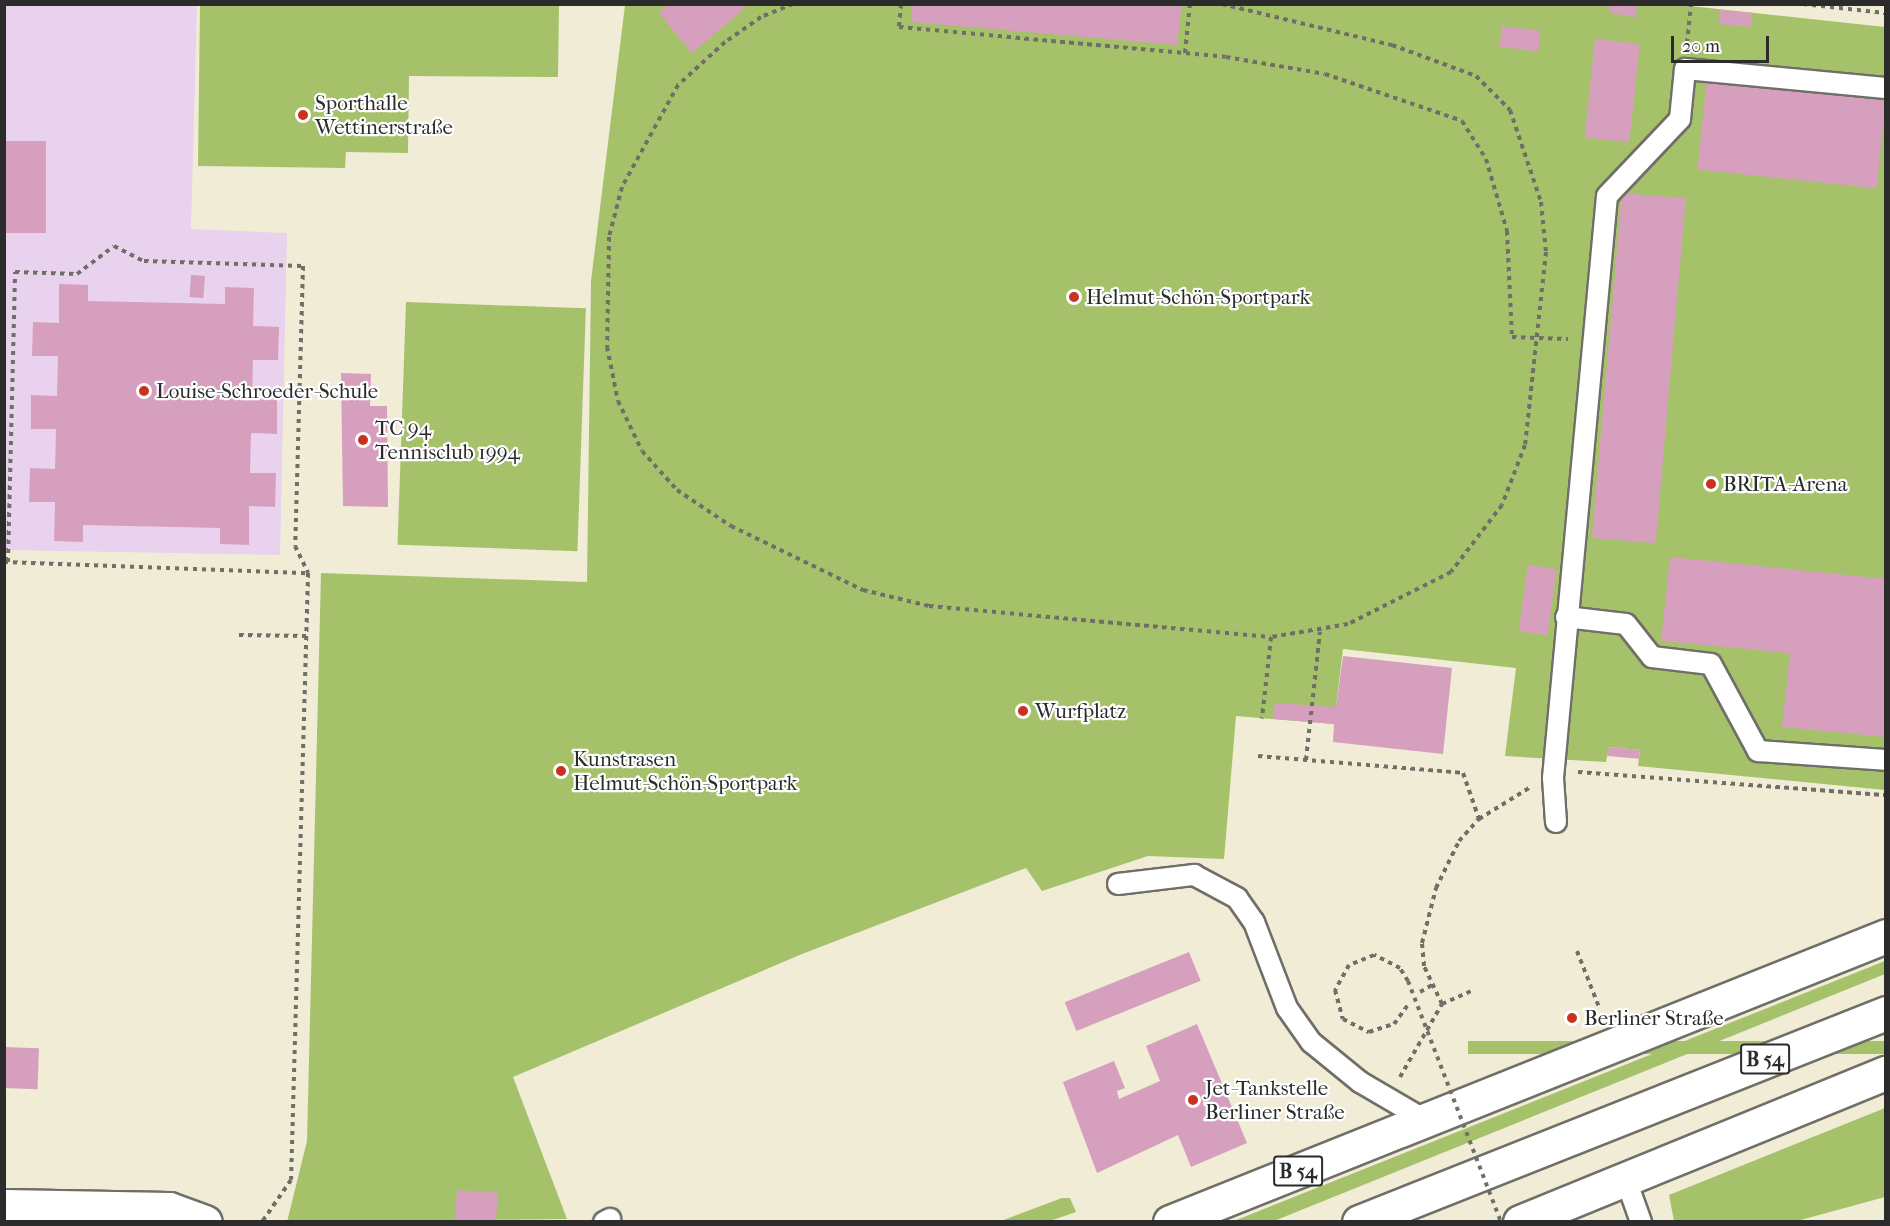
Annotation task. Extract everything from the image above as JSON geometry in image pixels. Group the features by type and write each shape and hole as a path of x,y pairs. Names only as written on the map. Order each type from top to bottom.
{"main road":[{"name":"B 54","path":"1170,1221 1886,936"},
{"name":"B 54","path":"1359,1221 1886,1013"},
{"path":"1520,1221 1886,1073"},
{"path":"4,1206 169,1209 205,1221"}],"lane":[{"path":"1556,822 1553,778 1606,196 1680,119 1685,69 1886,88"},
{"path":"1566,618 1626,624 1652,657 1711,664 1758,751 1886,760"},
{"path":"1118,884 1194,875 1237,898 1254,922 1287,1008 1311,1042 1360,1082 1425,1120"},
{"path":"1626,1180 1641,1221"}],"path":[{"path":"793,4 752,24 678,85 622,187 609,237 607,346 618,401 642,452 677,490 731,526 863,590 929,606 1271,637 1320,632 1348,624 1451,572 1502,505 1525,445 1546,252 1541,202 1510,110 1476,76 1392,45 1222,4"},
{"path":"901,4 899,27 1185,53 1325,74 1462,121 1486,159 1506,231 1512,337 1537,337"},
{"path":"1185,53 1190,4"},
{"path":"1690,20 1691,4"},
{"path":"1803,4 1886,13"},
{"path":"262,1221 291,1180 308,573 295,546 303,266 144,261 114,246 77,274 15,272 6,562 308,573"},
{"path":"1306,760 1320,632"},
{"path":"239,635 306,636"},
{"path":"1262,718 1271,637"},
{"path":"1258,756 1463,773 1479,819"},
{"path":"1442,1004 1424,966 1427,914 1446,863 1479,819 1553,778 1593,771 1886,795"},
{"path":"1577,951 1599,1007"},
{"path":"1408,1005 1394,1024 1369,1032 1343,1019 1335,990 1348,965 1361,958 1381,957 1400,968 1502,1221"},
{"path":"1420,992 1434,984"},
{"path":"1399,1080 1442,1004 1474,990"}],"shaded area":[{"name":"Louise-Schroeder-Schule","path":"5,5 197,5 191,229 287,233 280,555 5,550"}],"green space":[{"name":"Helmut-Schön-Sportpark","path":"1672,4 1885,27 1885,790 1638,766 1640,750 1609,747 1606,762 1505,756 1516,668 1343,649 1334,724 1236,716 1224,859 1148,856 1042,891 1026,868 802,954 513,1077 567,1219 287,1222 307,1141 321,573 587,582 591,281 625,5"},
{"name":"Sporthalle Wettinerstraße","path":"200,5 559,5 558,77 409,76 408,153 346,152 345,168 198,166"},
{"path":"406,302 586,308 577,551 398,545"},
{"path":"1885,961 1885,974 1274,1221 1234,1221"},
{"path":"1468,1041 1885,1041 1885,1054 1468,1054"},
{"path":"1885,1108 1885,1197 1797,1221 1674,1221 1669,1195"},
{"path":"1062,1198 1070,1198 1076,1212 1050,1221 1001,1221"}],"building":[{"path":"669,4 743,4 745,8 692,53 659,13"},
{"path":"912,4 1182,4 1177,45 911,22"},
{"path":"1611,4 1637,5 1635,17 1609,13"},
{"path":"1720,10 1752,13 1751,27 1719,24"},
{"path":"1502,26 1541,31 1538,52 1499,47"},
{"path":"1595,39 1640,44 1629,142 1585,137"},
{"path":"1707,79 1886,98 1877,188 1697,170"},
{"path":"4,141 46,141 46,233 4,233"},
{"path":"1622,193 1686,199 1656,543 1592,538"},
{"path":"191,275 205,276 203,298 189,297"},
{"path":"59,284 88,285 88,301 225,304 225,287 254,288 253,326 279,327 278,360 253,360 252,399 277,400 277,434 251,433 250,473 276,473 275,507 249,506 249,545 220,544 220,528 83,525 83,542 54,541 55,502 29,502 30,468 55,469 56,429 31,429 31,395 57,396 58,356 32,356 33,322 59,323"},
{"name":"TC 94 Tennisclub 1994","path":"341,373 371,374 370,406 387,406 388,507 343,506"},
{"path":"1670,557 1886,579 1886,737 1782,727 1790,653 1661,641"},
{"path":"1528,565 1557,569 1547,635 1519,631"},
{"path":"1343,656 1452,668 1443,754 1333,742 1334,724 1273,719 1275,703 1336,707"},
{"path":"1608,747 1640,750 1639,759 1607,756"},
{"path":"1189,952 1201,981 1076,1031 1065,1002"},
{"path":"1197,1024 1247,1143 1191,1167 1178,1135 1097,1173 1063,1082 1114,1061 1125,1088 1117,1091 1119,1099 1160,1081 1146,1046"},
{"path":"4,1047 39,1048 38,1089 4,1088"},
{"path":"457,1190 498,1193 496,1222 455,1222"}],"place":[{"name":"Sporthalle Wettinerstraße","path":"303,115"},
{"name":"Helmut-Schön-Sportpark","path":"1074,297"},
{"name":"Louise-Schroeder-Schule","path":"144,391"},
{"name":"TC 94 Tennisclub 1994","path":"363,440"},
{"name":"BRITA-Arena","path":"1711,484"},
{"name":"Wurfplatz","path":"1023,711"},
{"name":"Kunstrasen Helmut-Schön-Sportpark","path":"561,771"},
{"name":"Berliner Straße","path":"1572,1018"},
{"name":"Jet-Tankstelle Berliner Straße","path":"1193,1100"}]}
